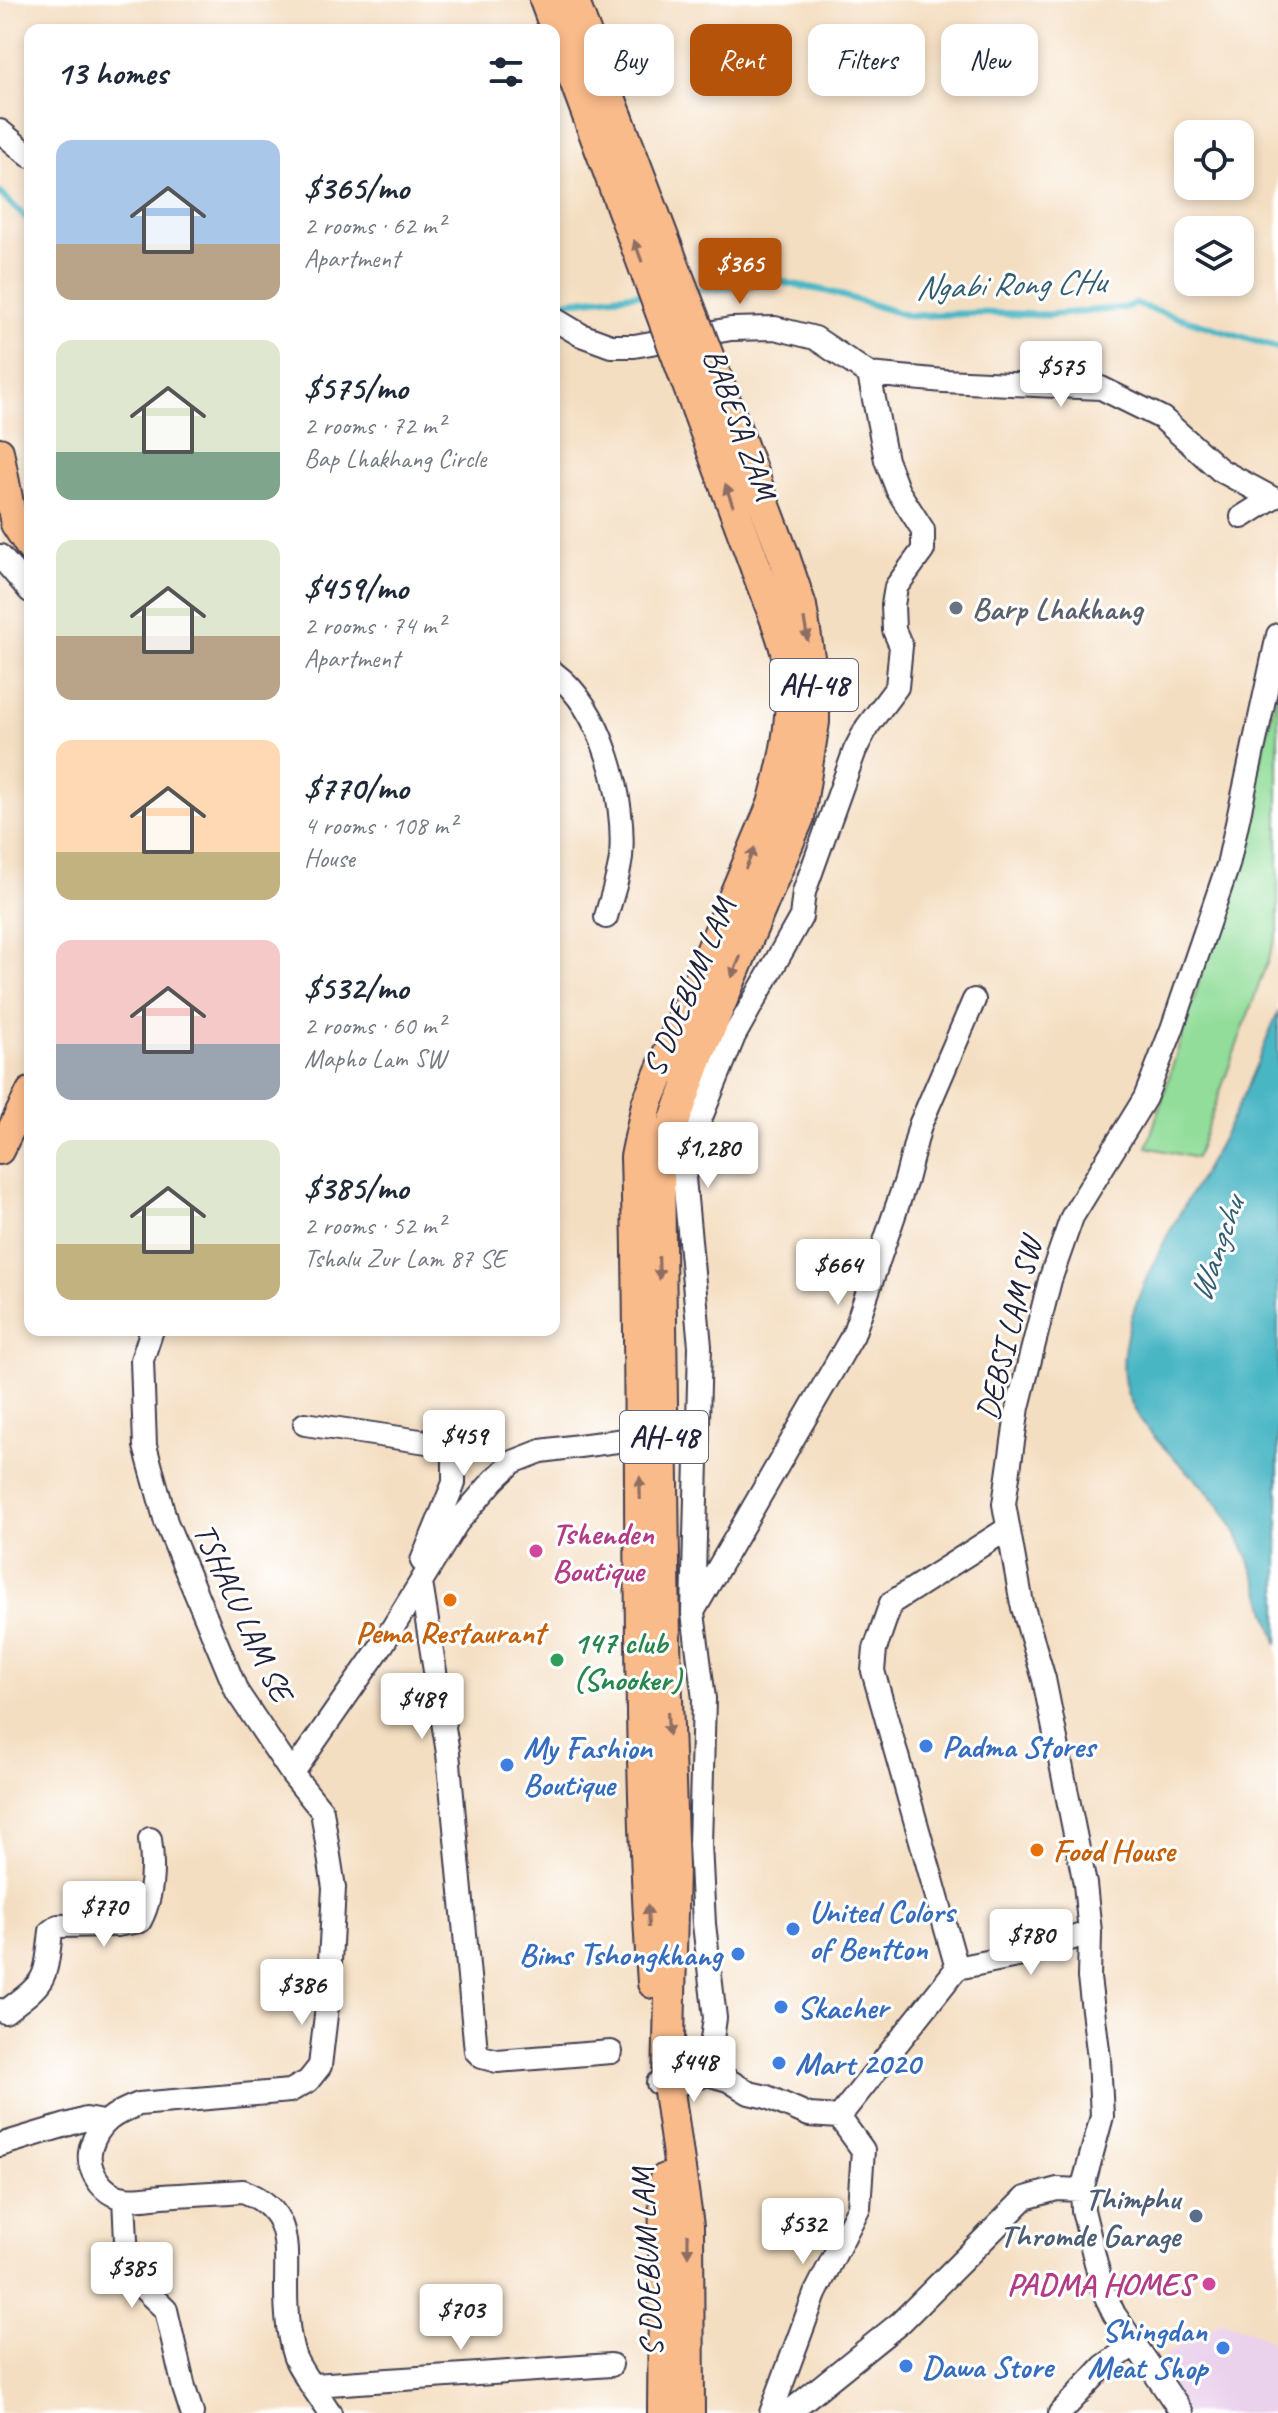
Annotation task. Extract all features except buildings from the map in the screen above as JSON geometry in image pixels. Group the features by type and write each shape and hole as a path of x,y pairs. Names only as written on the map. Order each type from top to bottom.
{"highway":[{"name":"AH-48","path":"545,0 557,24"},
{"name":"AH-48","path":"573,0 604,120"},
{"name":"AH-48","path":"560,31 604,120"},
{"name":"BABESA ZAM","path":"604,120 784,556"},
{"name":"BABESA ZAM","path":"604,120 756,568"},
{"name":"S DOEBUM LAM","path":"689,2413 688,2226 663,2084 673,1867 665,1643 659,1164 786,811 814,722 814,689 801,606 784,556"},
{"name":"S DOEBUM LAM","path":"663,2413 666,2231 663,2084 648,1910 636,1157 647,1104 668,1050 786,811 784,765 792,692 787,654 756,568"}],"main road":[{"path":"0,451 14,524 24,540"},
{"path":"0,1151 24,1103"}],"street":[{"path":"0,131 24,151"},
{"path":"560,323 581,335 611,346 634,346 731,329 775,328 815,338 869,374 944,381 1101,388 1162,418 1220,470 1276,503"},
{"path":"707,2074 715,2018 704,1924 700,1844 704,1699 693,1613 700,1346 684,1178 690,1144 734,1036 801,917 804,892 855,750 867,727 897,687 901,646 894,630 896,587 923,550 923,530 898,491 886,460 869,374"},
{"path":"1242,517 1276,503"},
{"path":"0,556 24,584"},
{"name":"DEBSI LAM SW","path":"1082,2190 1102,2116 1099,2058 1089,1978 1090,1932 1085,1884 1044,1679 1022,1604 1004,1504 1018,1407 1050,1280 1072,1217 1145,1098 1172,1029 1228,865 1278,635"},
{"path":"560,677 571,685 601,736 621,811 621,859 606,917"},
{"path":"693,1613 853,1335 906,1180 920,1125 974,1000"},
{"name":"TSHALU LAM SE","path":"103,2122 139,2104 290,2091 308,2081 320,2066 328,1998 334,1888 322,1811 292,1774 237,1692 166,1522 145,1446 142,1360 150,1336"},
{"path":"305,1424 454,1446 454,1483 401,1614"},
{"path":"292,1774 401,1614 457,1523 513,1462 541,1451 640,1438"},
{"path":"957,1968 873,1671 875,1649 891,1603 1007,1529"},
{"path":"421,1583 448,1753 476,2051 482,2057 497,2061 611,2052"},
{"path":"0,2010 5,2012 39,1986 46,1972 51,1931 58,1926 102,1926 140,1921 149,1899 150,1839"},
{"path":"839,2117 957,1968 1027,1954 1090,1932"},
{"path":"663,2084 688,2082 707,2074 809,2115 839,2117"},
{"path":"771,2413 815,2294 859,2207 863,2150 839,2117"},
{"path":"0,2145 86,2119 103,2122 89,2154 91,2172 102,2185 124,2198 243,2191 257,2196 277,2214 287,2245 286,2291 294,2355 330,2413"},
{"path":"788,2413 901,2322 1025,2198 1057,2189 1082,2190 1083,2210 1102,2288 1114,2314 1182,2413"},
{"path":"124,2198 127,2262 143,2288 166,2310 192,2413"},
{"path":"1060,2413 1104,2366 1135,2344"},
{"path":"314,2385 611,2365"}],"shaded area":[{"path":"1223,2321 1270,2340 1278,2365 1278,2413 1184,2413 1156,2372 1166,2354"}],"green space":[{"path":"1278,685 1278,932 1196,1158 1147,1147 1241,849"}],"water":[{"name":"Wangchu","path":"1278,1011 1278,1645 1252,1568 1235,1531 1212,1497 1146,1427 1130,1400 1123,1371 1126,1337 1137,1301 1172,1227 1232,1118"}],"waterway":[{"name":"Ngabi Rong CHu","path":"0,193 24,216"},
{"name":"Ngabi Rong CHu","path":"693,290 746,287 776,281 827,291 909,316 980,313 1048,315 1123,308 1135,304 1278,348"},
{"name":"Ngabi Rong CHu","path":"560,305 564,302 645,293"}],"place":[{"name":"Barp Lhakhang","path":"956,608"},
{"name":"Tshenden Boutique","path":"536,1551"},
{"name":"Pema Restaurant","path":"450,1600"},
{"name":"147 club (Snooker)","path":"557,1660"},
{"name":"Padma Stores","path":"926,1746"},
{"name":"My Fashion Boutique","path":"507,1765"},
{"name":"Food House","path":"1037,1850"},
{"name":"United Colors of Bentton","path":"793,1929"},
{"name":"Bims Tshongkhang","path":"738,1954"},
{"name":"Skacher","path":"781,2007"},
{"name":"Mart 2020","path":"779,2063"},
{"name":"Thimphu Thromde Garage","path":"1196,2216"},
{"name":"PADMA HOMES","path":"1209,2284"},
{"name":"Shingdan Meat Shop","path":"1223,2348"},
{"name":"Dawa Store","path":"906,2366"}]}
